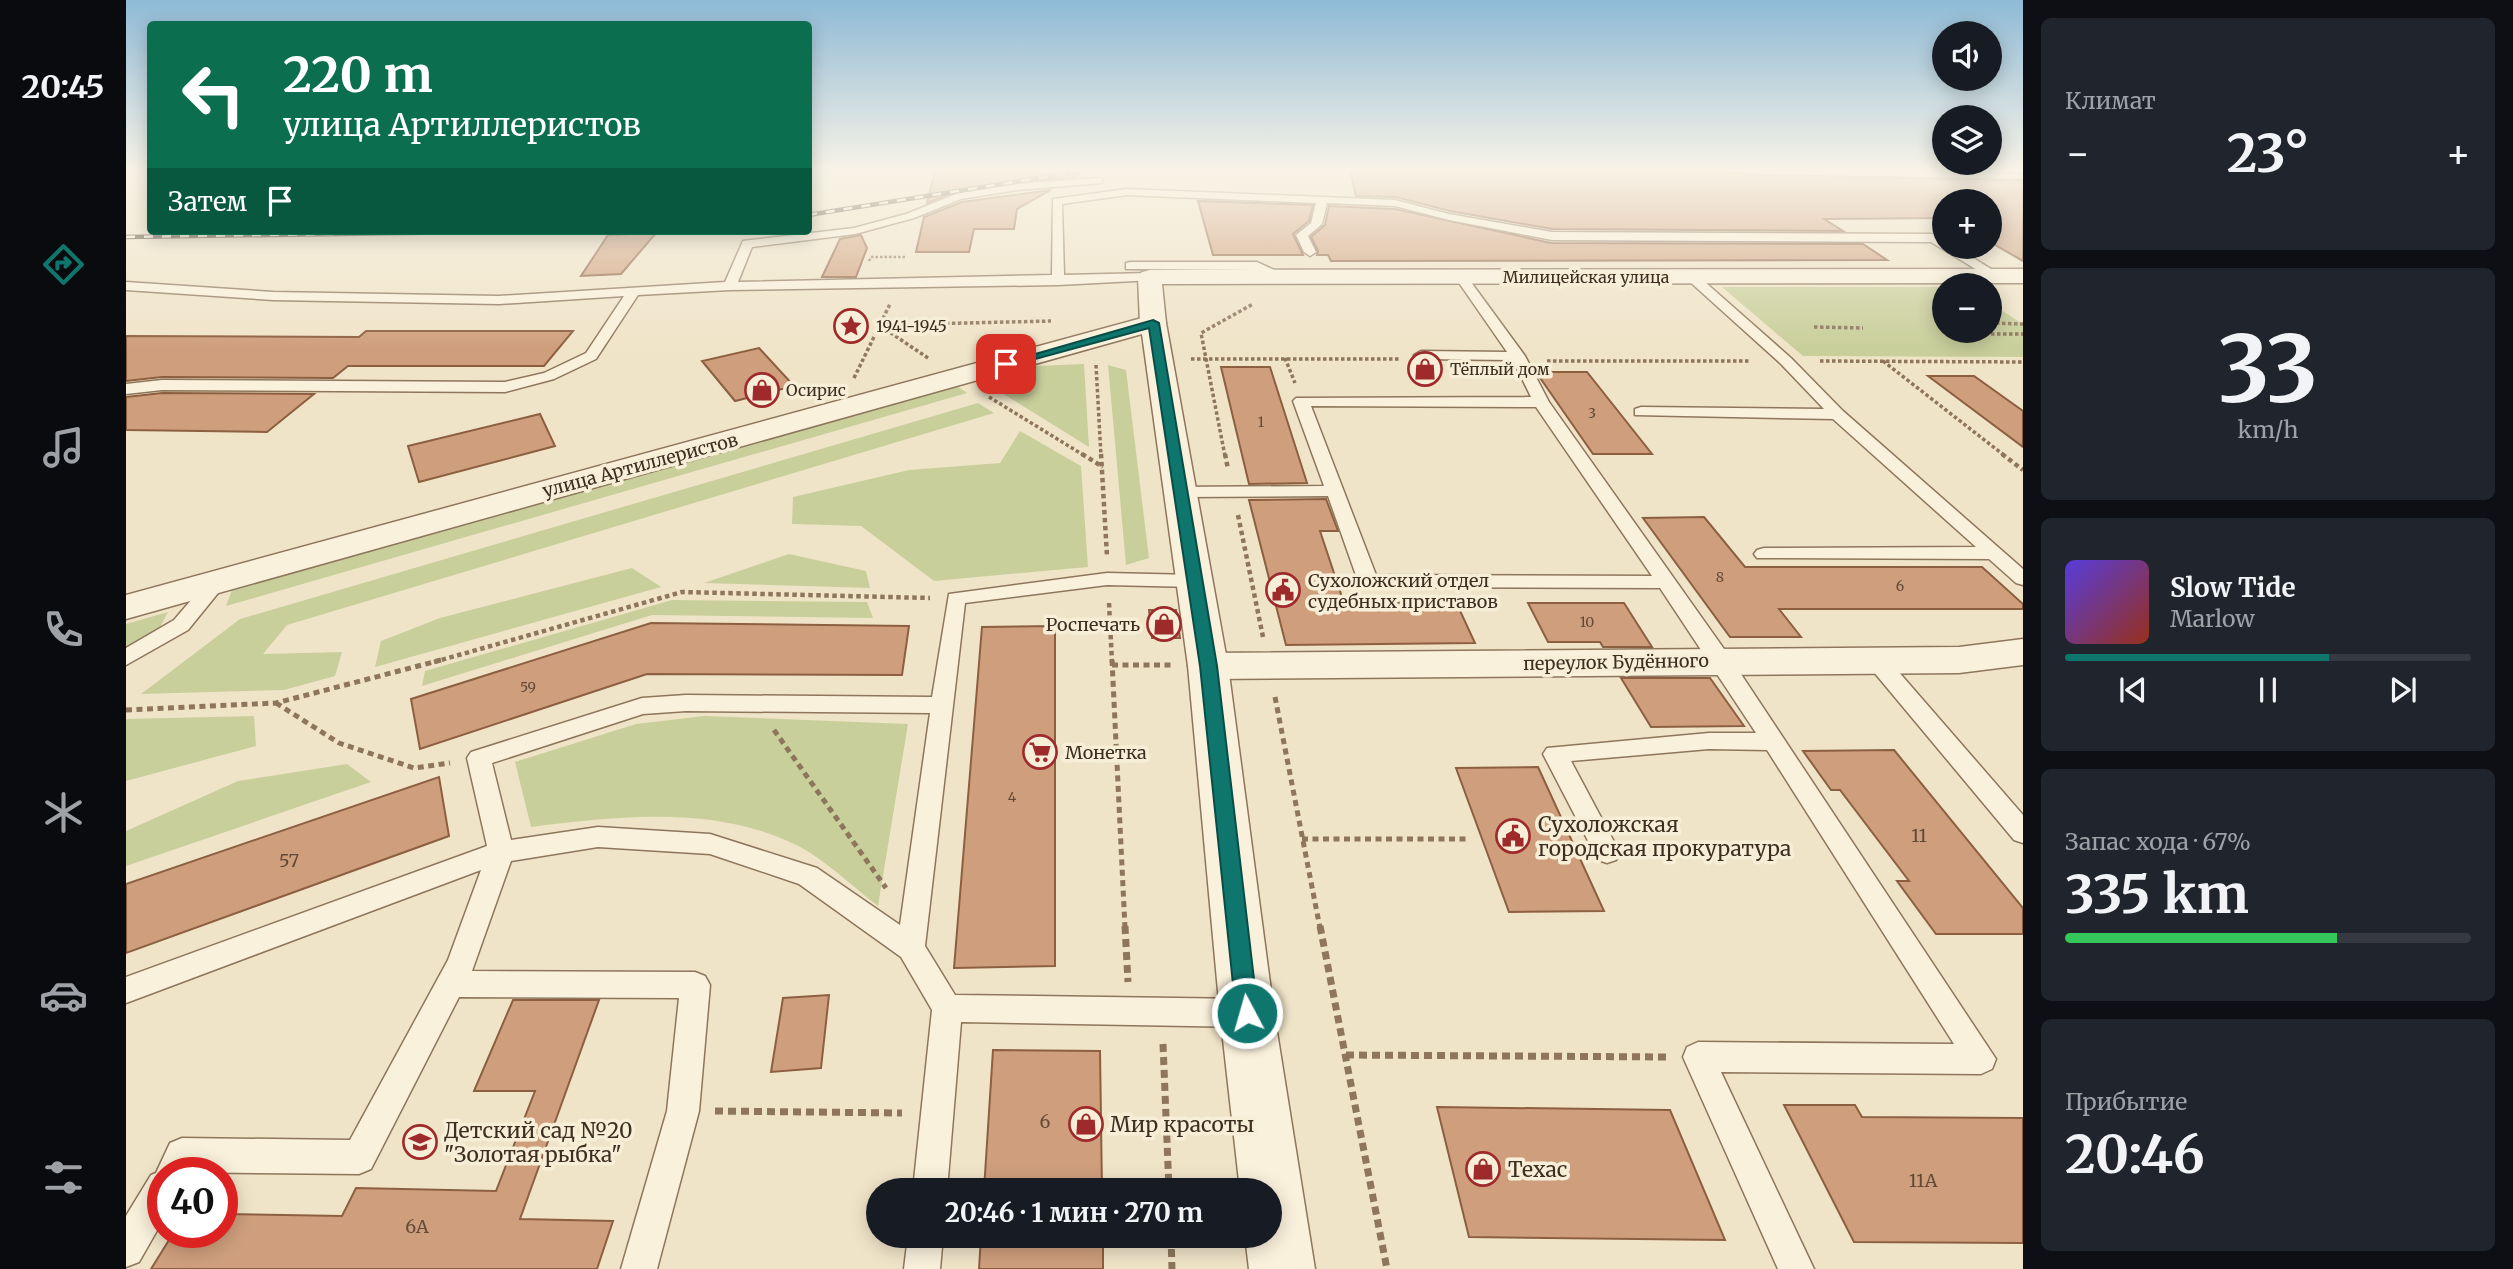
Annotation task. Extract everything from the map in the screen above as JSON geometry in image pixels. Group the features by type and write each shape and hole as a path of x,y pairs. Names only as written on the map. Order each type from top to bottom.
{"street":[{"name":"Милицейская улица","path":"1150,278 1932,276"},
{"name":"Милицейская улица","path":"2002,276 2023,276"},
{"path":"1150,278 1153,323 1208,666 1247,1013 1282,1269"},
{"path":"2002,280 2023,292"},
{"name":"улица Артиллеристов","path":"126,607 1153,323"},
{"name":"переулок Будённого","path":"1208,666 1959,660 2023,652"}],"lane":[{"path":"730,286 747,244 862,229"},
{"path":"1057,229 1059,281"},
{"path":"1309,229 1302,235 1310,252"},
{"path":"1515,229 1552,236 1932,238"},
{"path":"1968,259 1991,273"},
{"path":"1058,266 1257,266 1291,277"},
{"path":"1461,277 1518,356 1541,402 1721,661 1981,1059 1698,1057 1796,1269"},
{"path":"126,286 273,296 499,300 730,286 1150,278"},
{"path":"1693,278 1786,361 1837,414 2023,579"},
{"path":"126,389 162,385 505,387 549,376 590,356 634,291"},
{"path":"1415,357 1518,356"},
{"path":"1541,402 1301,401 1368,581 1665,582"},
{"path":"1642,412 1837,414"},
{"path":"1180,492 1335,491"},
{"path":"1764,554 1993,553"},
{"path":"931,1178 947,1008 912,937 956,598 1107,579 1195,580"},
{"path":"126,658 181,625 216,582"},
{"path":"1876,660 2023,833"},
{"path":"181,1157 359,1157 461,964 501,852 479,758 642,706 755,703 940,705"},
{"path":"1606,853 1555,754 1709,741 1774,742"},
{"path":"126,989 501,852 598,837 710,844 808,876 912,937"},
{"path":"451,984 695,985 683,1111 639,1269"},
{"path":"947,1008 1247,1013"},
{"path":"126,1249 147,1214"},
{"path":"922,1269 925,1248"}],"path":[{"path":"852,382 899,284 907,257"},
{"path":"1291,277 1202,333 1387,1269"},
{"path":"2002,323 2023,324"},
{"path":"1814,327 1863,328"},
{"path":"2002,334 2023,334"},
{"path":"1129,1011 1096,360 1415,357"},
{"path":"1883,361 2023,470"},
{"path":"126,710 275,703 385,677 682,592 956,598"},
{"path":"1112,665 1208,666"},
{"path":"275,703 339,743 414,768 479,758"},
{"path":"755,703 912,937"},
{"path":"1302,839 1470,839"},
{"path":"1161,1012 1168,1178"},
{"path":"1345,1055 1698,1057"},
{"path":"683,1111 937,1114"},
{"path":"1171,1248 1172,1269"}],"green space":[{"path":"1722,287 1932,287 1932,343 2002,343 2002,311 2023,324 2023,357 1803,356"},
{"path":"1084,364 1089,447 979,379 1035,366"},
{"path":"1108,365 1126,370 1149,558 1126,565"},
{"path":"957,386 967,393 226,606 232,590"},
{"path":"978,403 994,413 287,625 263,654 342,652 335,676 284,690 141,694 240,619"},
{"path":"1020,431 1081,466 1088,567 934,581 861,526 792,524 793,497 909,470 1000,463"},
{"path":"789,554 866,571 870,588 704,583"},
{"path":"632,568 661,587 375,667 381,641 440,618"},
{"path":"672,600 867,602 873,618 652,615 422,686 425,671"},
{"path":"168,612 160,627 126,648 126,624"},
{"path":"254,716 256,746 126,781 126,719"},
{"path":"704,716 908,724 878,906 827,865 796,845 765,832 733,824 699,819 631,817 531,827 515,762 636,724"},
{"path":"347,764 371,782 126,866 126,831 238,781"}],"building":[{"path":"921,229 974,229 969,252 916,252"},
{"path":"1206,229 1299,229 1293,234 1303,255 1213,255"},
{"path":"1320,229 1488,229 1551,243 1863,244 1887,260 1331,261 1328,255 1317,255 1318,251 1311,237"},
{"path":"1584,229 1840,229 1843,231"},
{"path":"2002,229 2023,229 2023,261 2002,249"},
{"path":"608,235 654,235 621,274 581,276"},
{"path":"861,235 867,248 856,277 822,277 840,239"},
{"path":"366,331 573,331 544,366 348,366 333,378 162,377 126,381 126,336 359,337"},
{"path":"759,348 794,386 735,401 702,361"},
{"path":"1221,367 1270,367 1307,483 1249,484"},
{"path":"1536,372 1587,372 1652,454 1593,454"},
{"path":"1928,376 1974,376 2023,411 2023,447"},
{"path":"162,393 314,394 267,432 126,430 126,397"},
{"path":"540,414 555,446 419,482 408,446"},
{"path":"1326,499 1338,531 1320,531 1344,603 1456,602 1475,643 1286,645 1249,500"},
{"path":"1704,517 1745,567 1982,567 2023,604 2023,609 1779,609 1801,637 1730,637 1643,518"},
{"path":"1528,603 1624,603 1652,647 1603,647 1600,642 1548,642"},
{"name":"Роспечать","path":"1149,610 1176,610 1180,638 1152,638"},
{"path":"651,623 909,626 902,675 647,674 420,749 411,699"},
{"path":"1055,626 1055,966 954,968 982,627"},
{"path":"1621,678 1710,678 1744,726 1651,727"},
{"path":"1894,750 2023,908 2023,934 1936,934 1897,881 1909,881 1840,790 1831,790 1803,751"},
{"path":"1538,767 1604,911 1509,912 1456,768"},
{"path":"439,777 449,836 126,953 126,884"},
{"path":"829,995 821,1068 771,1072 783,998"},
{"path":"513,1000 599,1000 520,1219 613,1221 597,1269 151,1269 164,1248 238,1248 238,1214 342,1216 356,1188 496,1191 535,1091 474,1091"},
{"path":"993,1050 1100,1051 1102,1178 985,1178"},
{"path":"1784,1105 1855,1105 1862,1117 2023,1118 2023,1243 1854,1242"},
{"path":"1437,1107 1670,1110 1725,1240 1469,1237"},
{"path":"980,1248 1103,1248 1103,1269 979,1269"}],"railway":[{"path":"126,237 263,235"}],"place":[{"name":"1941-1945","path":"851,326"},
{"name":"Тёплый дом","path":"1425,369"},
{"name":"Осирис","path":"762,390"},
{"name":"Сухоложский отдел судебных приставов","path":"1283,590"},
{"name":"Роспечать","path":"1164,624"},
{"name":"Монетка","path":"1040,752"},
{"name":"Сухоложская городская прокуратура","path":"1513,836"},
{"name":"Мир красоты","path":"1086,1124"},
{"name":"Детский сад №20 \"Золотая рыбка\"","path":"420,1142"},
{"name":"Техас","path":"1483,1169"}],"route":[{"path":"1006,364 1153,323 1208,666 1247,1013"}]}
